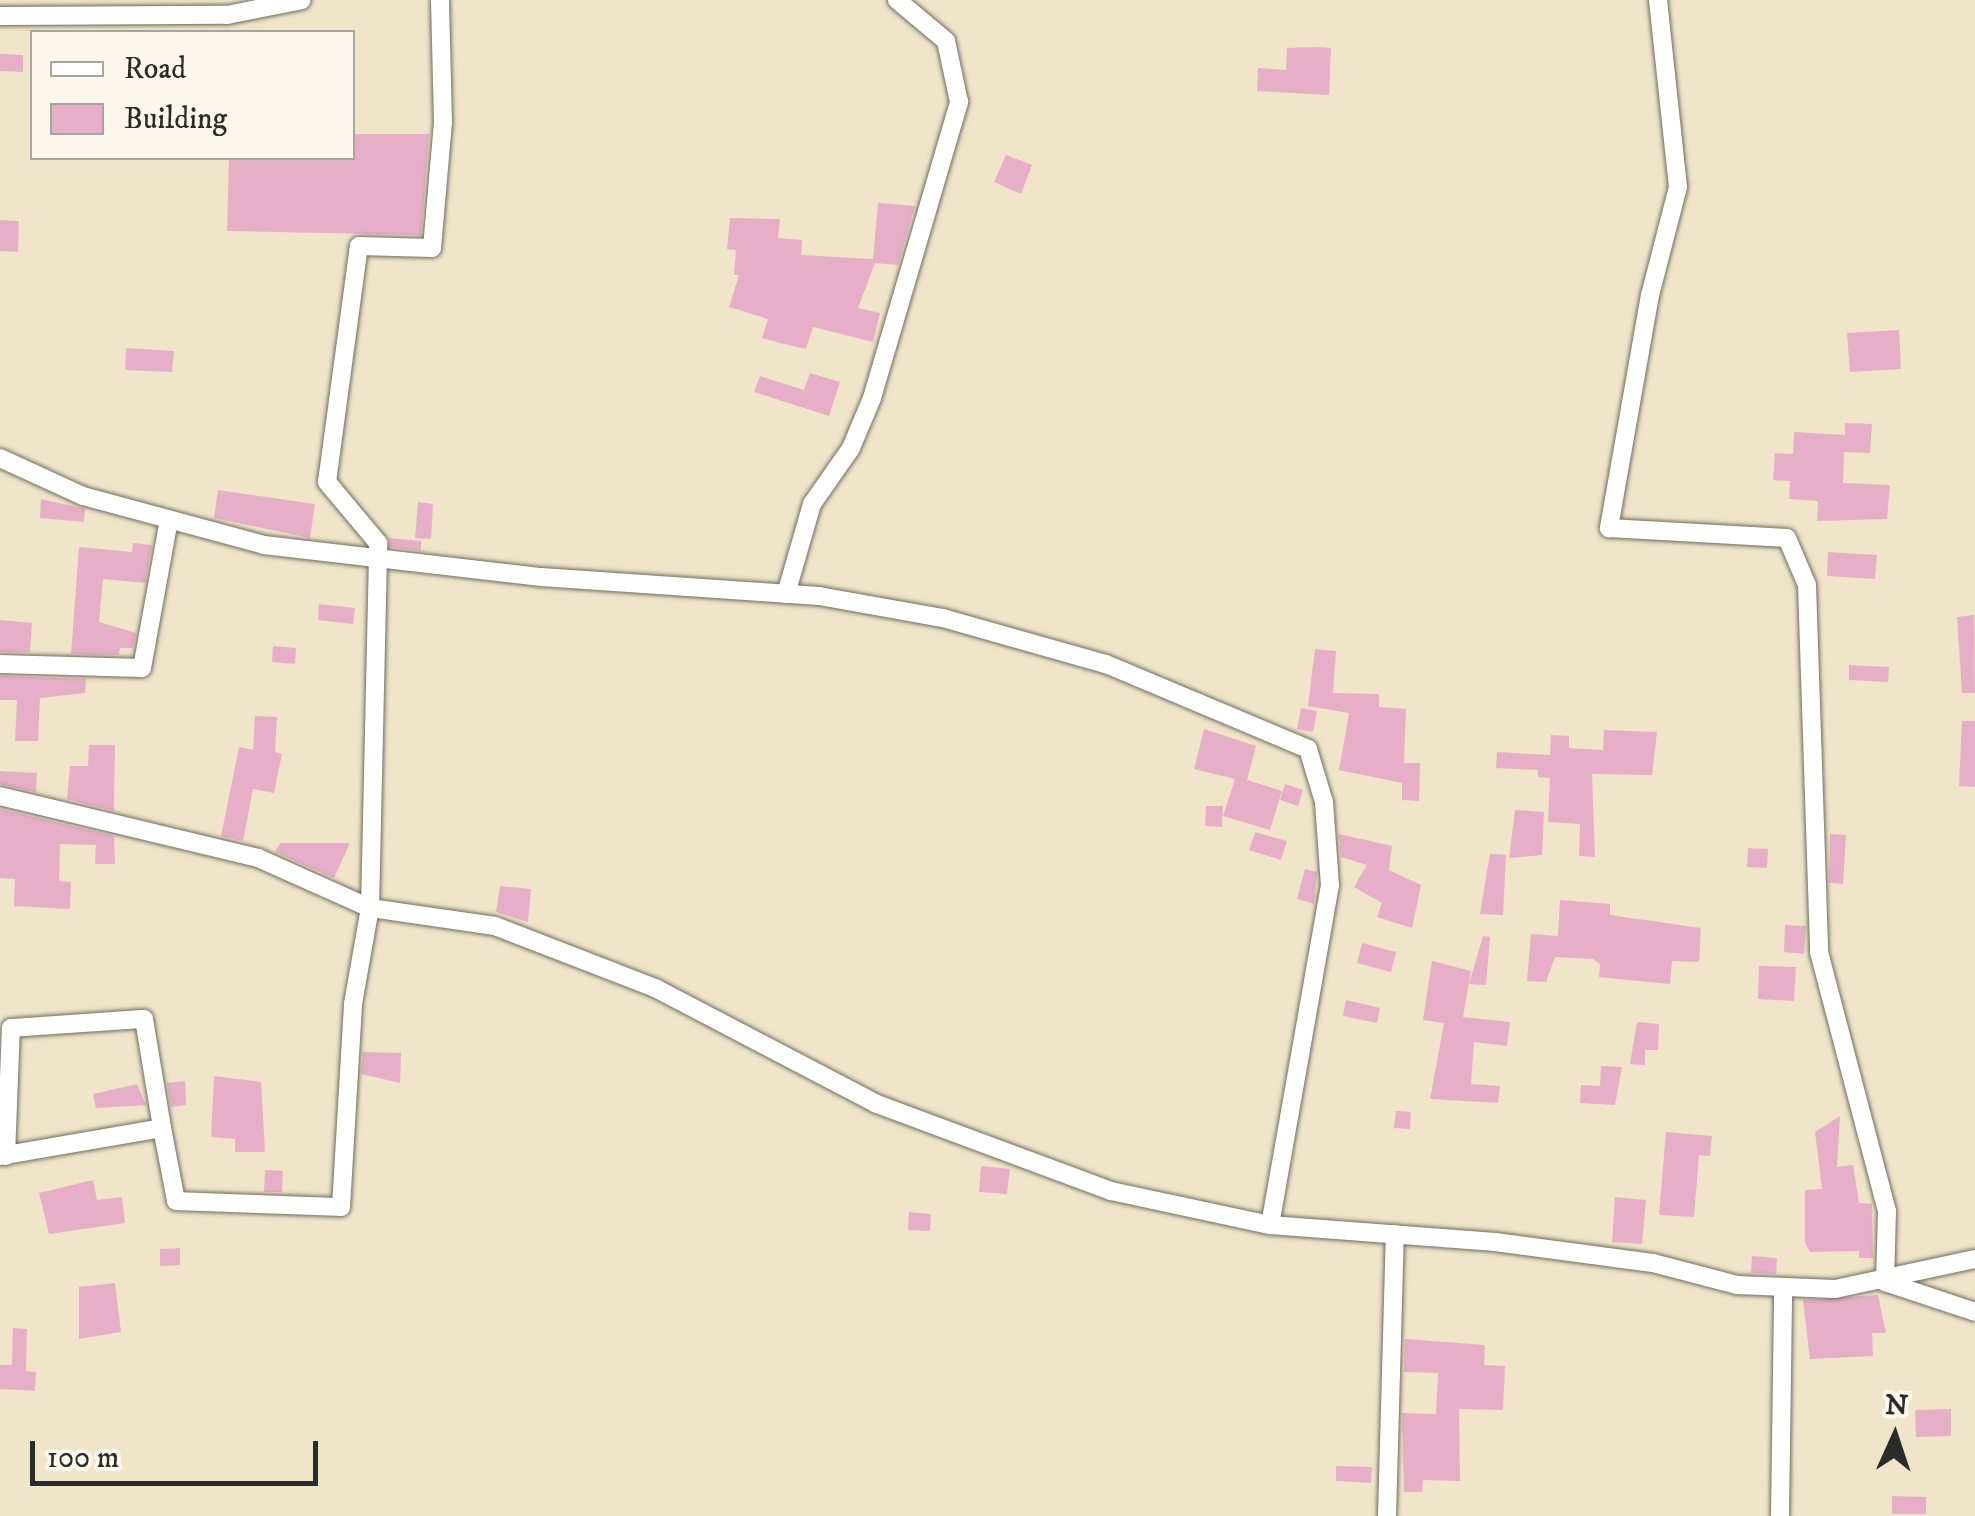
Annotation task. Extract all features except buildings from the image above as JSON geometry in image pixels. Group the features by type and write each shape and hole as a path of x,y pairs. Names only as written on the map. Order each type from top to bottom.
{"street":[{"path":"0,16 227,15 302,0"},
{"path":"162,1128 3,1156 4,1088 12,1028 144,1018 176,1201 341,1207 353,1004 370,908 378,543 327,482 359,246 432,248 443,123 440,0"},
{"path":"786,594 812,504 851,448 872,398 958,102 946,41 897,0"},
{"path":"1658,0 1678,187 1650,295 1609,528 1787,538 1807,585 1819,952 1888,1211 1885,1282"},
{"path":"0,458 84,496 264,545 375,561 786,594 943,618 1106,664 1308,750 1324,802 1330,884 1270,1225"},
{"path":"0,664 142,668 169,519"},
{"path":"0,796 258,858 370,908 495,926 655,988 877,1104 1111,1191 1270,1225 1395,1234 1633,1260 1737,1285 1885,1282 1975,1259"},
{"path":"1387,1516 1395,1234"},
{"path":"1885,1282 1975,1312"},
{"path":"1780,1516 1783,1287"}]}
